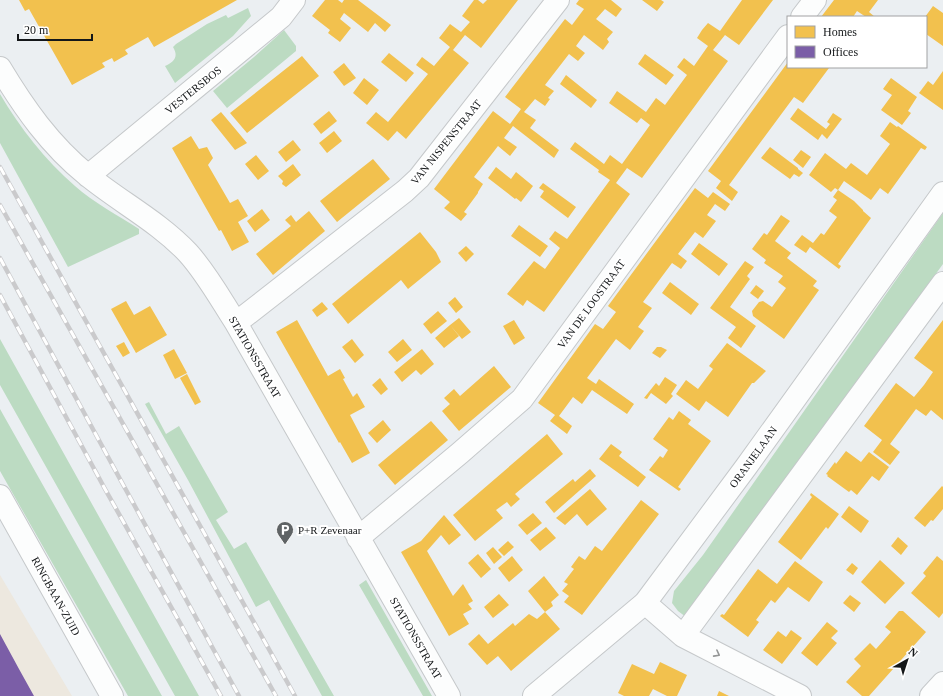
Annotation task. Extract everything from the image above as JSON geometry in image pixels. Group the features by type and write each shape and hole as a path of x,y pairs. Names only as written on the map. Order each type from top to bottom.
{"street":[{"name":"VESTERSBOS","path":"88,176 281,17 294,0"},
{"name":"VAN NISPENSTRAAT","path":"236,323 419,178 558,0"},
{"path":"803,16 814,0"},
{"name":"VAN DE LOOSTRAAT","path":"358,538 522,399 787,37"},
{"name":"STATIONSSTRAAT","path":"0,68 18,98 40,129 62,154 88,176 173,239 189,254 204,273 236,323 449,696"},
{"name":"ORANJELAAN","path":"534,696 645,603 746,467 943,192"},
{"path":"683,636 943,282"},
{"name":"RINGBAAN-ZUID","path":"0,496 112,696"},
{"path":"645,603 683,636 800,696"},
{"path":"931,696 943,683"}],"shaded area":[{"path":"0,575 72,696 0,696"}],"green space":[{"path":"248,8 251,16 233,36 175,83 165,66 175,59 176,54 173,47 207,24 226,15 228,18"},
{"path":"284,30 296,46 296,51 227,108 213,91"},
{"path":"0,94 16,119 53,165 90,198 139,229 139,234 68,267 0,143"},
{"path":"943,213 943,264 686,617 678,611 672,603 674,591 703,555"},
{"path":"0,339 199,696 175,696 0,385"},
{"path":"149,402 166,434 179,426 228,512 216,520 234,549 246,542 334,696 322,696 269,600 256,607 188,480 145,404"},
{"path":"0,409 162,696 128,696 0,471"},
{"path":"366,580 432,696 423,696 359,585"}],"building: Homes":[{"path":"19,0 237,0 154,47 148,37 125,50 128,54 114,62 112,58 102,63 105,67 72,85 29,9 25,11"},
{"path":"325,0 338,0 342,3 344,0 358,0 391,25 385,32 375,23 368,32 344,13 340,19 351,28 340,42 328,33 330,30 312,16"},
{"path":"474,0 478,0 483,4 487,0 518,0 481,48 465,35 453,50 469,63 406,139 397,131 388,141 366,123 376,112 388,122 428,74 416,65 422,57 434,66 450,47 439,38 450,24 461,32 470,22 462,16"},
{"path":"579,0 611,0 622,9 616,17 605,9 596,19 613,32 607,39 609,42 603,50 584,35 576,46 585,53 578,61 569,54 545,85 554,91 548,98 550,99 545,106 535,99 524,112 536,120 530,128 559,150 554,158 513,126 504,138 517,147 510,156 498,146 474,177 483,184 464,212 467,214 461,221 444,208 450,202 434,189 493,111 510,124 521,109 505,97 565,19 572,25 584,9 576,4"},
{"path":"642,0 661,0 664,2 657,11"},
{"path":"742,0 773,0 739,45 725,35 713,50 728,61 642,178 627,168 616,183 630,194 544,312 527,300 523,306 507,294 534,261 545,269 560,248 549,239 555,231 567,239 610,180 570,149 575,142 604,164 610,155 622,164 650,125 641,118 637,123 609,103 617,91 646,112 656,98 665,105 687,75 677,67 684,58 694,66 708,46 697,38 702,30 708,23 720,31"},
{"path":"834,0 878,0 869,12 874,16 864,16 857,11 854,16 822,16"},
{"path":"933,6 943,13 943,46 927,35 927,16 926,16"},
{"path":"389,53 414,73 406,82 381,62"},
{"path":"645,54 674,75 666,85 638,64"},
{"path":"302,56 319,76 247,133 230,113"},
{"path":"344,63 356,78 344,86 333,72"},
{"path":"787,63 787,68 829,68 803,103 794,97 729,185 738,192 732,201 716,188 721,181 708,171"},
{"path":"943,71 943,110 919,93 928,81 933,85"},
{"path":"566,75 597,100 591,108 560,84"},
{"path":"364,78 379,90 367,105 353,93"},
{"path":"891,78 917,97 908,111 911,113 902,125 881,110 892,95 883,89"},
{"path":"798,108 826,129 830,124 827,122 833,113 842,119 827,139 822,134 818,140 790,119"},
{"path":"329,111 337,121 321,134 313,124"},
{"path":"221,112 247,143 235,150 211,120"},
{"path":"890,122 927,147 925,150 921,148 888,194 880,188 871,200 844,181 838,190 835,188 831,192 809,175 825,153 846,169 851,163 867,175 890,144 880,136"},
{"path":"334,131 342,141 327,153 319,143"},
{"path":"191,136 199,149 207,147 213,158 208,165 230,203 238,199 248,216 238,222 249,242 232,251 172,148"},
{"path":"293,140 301,150 286,162 278,152"},
{"path":"770,147 803,173 799,177 794,174 790,179 761,158"},
{"path":"801,150 811,157 803,168 793,160"},
{"path":"256,155 269,171 258,180 245,164"},
{"path":"373,159 390,179 337,222 320,201"},
{"path":"293,164 301,175 286,187 282,184 283,181 278,176"},
{"path":"496,167 511,179 516,172 533,186 521,202 488,178"},
{"path":"543,183 576,207 568,218 540,197 544,191 539,188"},
{"path":"695,188 708,198 713,192 730,204 725,211 715,204 707,215 716,221 703,238 695,232 678,254 687,261 681,269 672,263 643,302 652,308 638,327 644,331 630,350 616,339 587,378 596,384 599,379 634,404 627,414 592,390 582,404 573,397 559,416 572,426 567,434 550,421 555,415 538,403 595,324 603,329 616,312 608,306"},
{"path":"838,190 854,201 871,218 838,264 841,266 839,269 810,247 806,253 794,245 802,235 813,243 821,233 824,235 837,217 829,211 837,200 833,197"},
{"path":"262,209 270,220 255,232 247,221"},
{"path":"309,211 325,231 273,275 256,254 291,226 285,220 291,215 296,222"},
{"path":"781,215 790,221 775,241 791,253 787,258 817,281 813,286 819,290 784,339 753,316 752,311 759,302 763,301 772,307 786,288 778,282 783,276 764,263 766,260 752,249 764,233 767,235"},
{"path":"519,225 548,246 540,257 511,236"},
{"path":"420,232 436,252 441,262 408,289 401,280 348,324 332,304"},
{"path":"699,243 728,264 719,276 691,254"},
{"path":"466,246 474,254 466,262 458,253"},
{"path":"745,261 754,267 747,276 750,279 730,307 756,326 741,348 728,338 736,327 710,308"},
{"path":"670,282 699,304 691,315 662,293"},
{"path":"756,285 764,291 758,299 750,293"},
{"path":"455,297 463,307 456,313 448,303"},
{"path":"126,301 134,315 150,306 167,335 136,353 111,309"},
{"path":"322,302 328,309 317,317 312,310"},
{"path":"438,311 447,321 431,334 423,324"},
{"path":"459,318 471,332 462,339 450,325"},
{"path":"297,320 328,376 340,369 345,378 343,379 353,397 357,393 365,407 350,415 370,453 352,463 340,442 339,443 276,332"},
{"path":"514,320 525,338 514,345 503,326"},
{"path":"943,320 943,420 931,410 926,416 916,409 890,444 900,452 890,465 873,452 882,440 864,426 896,383 914,397 924,385 933,372 914,358"},
{"path":"450,325 459,336 444,348 435,338"},
{"path":"352,339 364,355 355,363 342,347"},
{"path":"403,339 412,350 397,362 388,352"},
{"path":"124,342 130,353 123,357 116,346"},
{"path":"727,343 766,371 754,383 752,383 728,417 706,401 699,411 676,394 686,380 698,389 713,369 709,366"},
{"path":"657,347 667,350 660,358 652,353"},
{"path":"174,349 187,373 175,379 163,355"},
{"path":"422,349 434,364 421,375 416,370 402,382 394,372"},
{"path":"494,366 511,387 459,431 442,411 450,404 444,398 454,389 460,396"},
{"path":"187,374 201,402 195,405 180,378"},
{"path":"665,377 677,385 671,394 673,396 666,404 651,393 647,399 644,398 656,383 659,386"},
{"path":"380,378 388,389 381,395 372,385"},
{"path":"679,411 691,420 688,424 711,441 678,487 681,489 679,491 649,470 660,456 663,458 668,450 653,439 669,417 673,420"},
{"path":"383,420 391,430 377,443 368,433"},
{"path":"431,421 448,440 395,485 378,465"},
{"path":"547,434 563,454 515,494 520,499 511,507 507,502 496,510 503,518 475,541 453,515"},
{"path":"611,444 622,452 619,456 646,477 638,487 599,459"},
{"path":"846,451 861,462 869,452 889,467 879,481 872,476 857,495 851,490 849,492 826,474"},
{"path":"590,469 596,476 554,513 545,502 573,479 575,482"},
{"path":"942,486 943,509 933,521 931,520 925,527 914,518"},
{"path":"590,489 607,509 587,526 577,514 565,525 556,518"},
{"path":"811,493 839,514 828,529 826,527 801,560 778,542 812,497 810,495"},
{"path":"641,500 659,514 582,615 564,602 569,596 562,591 568,584 564,582 574,569 571,567 579,556 585,560 595,546 602,551"},
{"path":"849,506 869,521 861,533 841,517"},
{"path":"533,513 542,523 527,535 518,525"},
{"path":"444,515 461,535 449,545 441,535 427,551 453,596 463,584 473,601 468,604 472,609 463,614 469,624 449,636 401,552 421,541"},
{"path":"546,527 556,538 540,551 530,540"},
{"path":"898,537 908,546 901,555 891,546"},
{"path":"508,541 514,547 504,556 498,550"},
{"path":"493,547 502,557 494,564 486,553"},
{"path":"478,554 491,569 481,578 468,563"},
{"path":"512,556 523,570 509,582 498,568"},
{"path":"937,556 943,561 943,613 939,618 911,593 926,576 923,573"},
{"path":"880,560 905,583 885,604 861,582"},
{"path":"795,561 823,582 809,602 788,587 775,603 771,600 756,620 759,622 748,637 720,616 722,614 724,615 758,569 777,584"},
{"path":"852,563 858,568 853,575 846,570"},
{"path":"544,576 559,595 551,602 553,606 545,612 528,591"},
{"path":"499,594 509,605 493,618 484,607"},
{"path":"850,595 861,603 854,612 843,603"},
{"path":"899,611 903,611 926,632 869,696 862,696 846,682 861,666 854,659 870,643 876,649 891,632 885,627"},
{"path":"545,612 560,629 511,671 498,656 487,665 468,644 479,634 488,644 513,623 515,626 529,614 537,619"},
{"path":"827,622 838,631 831,638 837,643 817,666 801,653"},
{"path":"791,630 802,638 782,664 763,650 778,631 786,637"},
{"path":"660,662 687,675 677,696 667,696 653,689 649,696 624,696 618,693 632,664 654,674"},
{"path":"719,691 729,696 717,696"}],"building: Offices":[{"path":"0,634 19,669 34,696 0,696"}],"railway":[{"path":"0,167 295,696"},
{"path":"0,205 276,696"},
{"path":"0,258 239,696"},
{"path":"0,295 105,489 221,696"}],"place":[{"name":"P+R Zevenaar","path":"285,545"}]}
